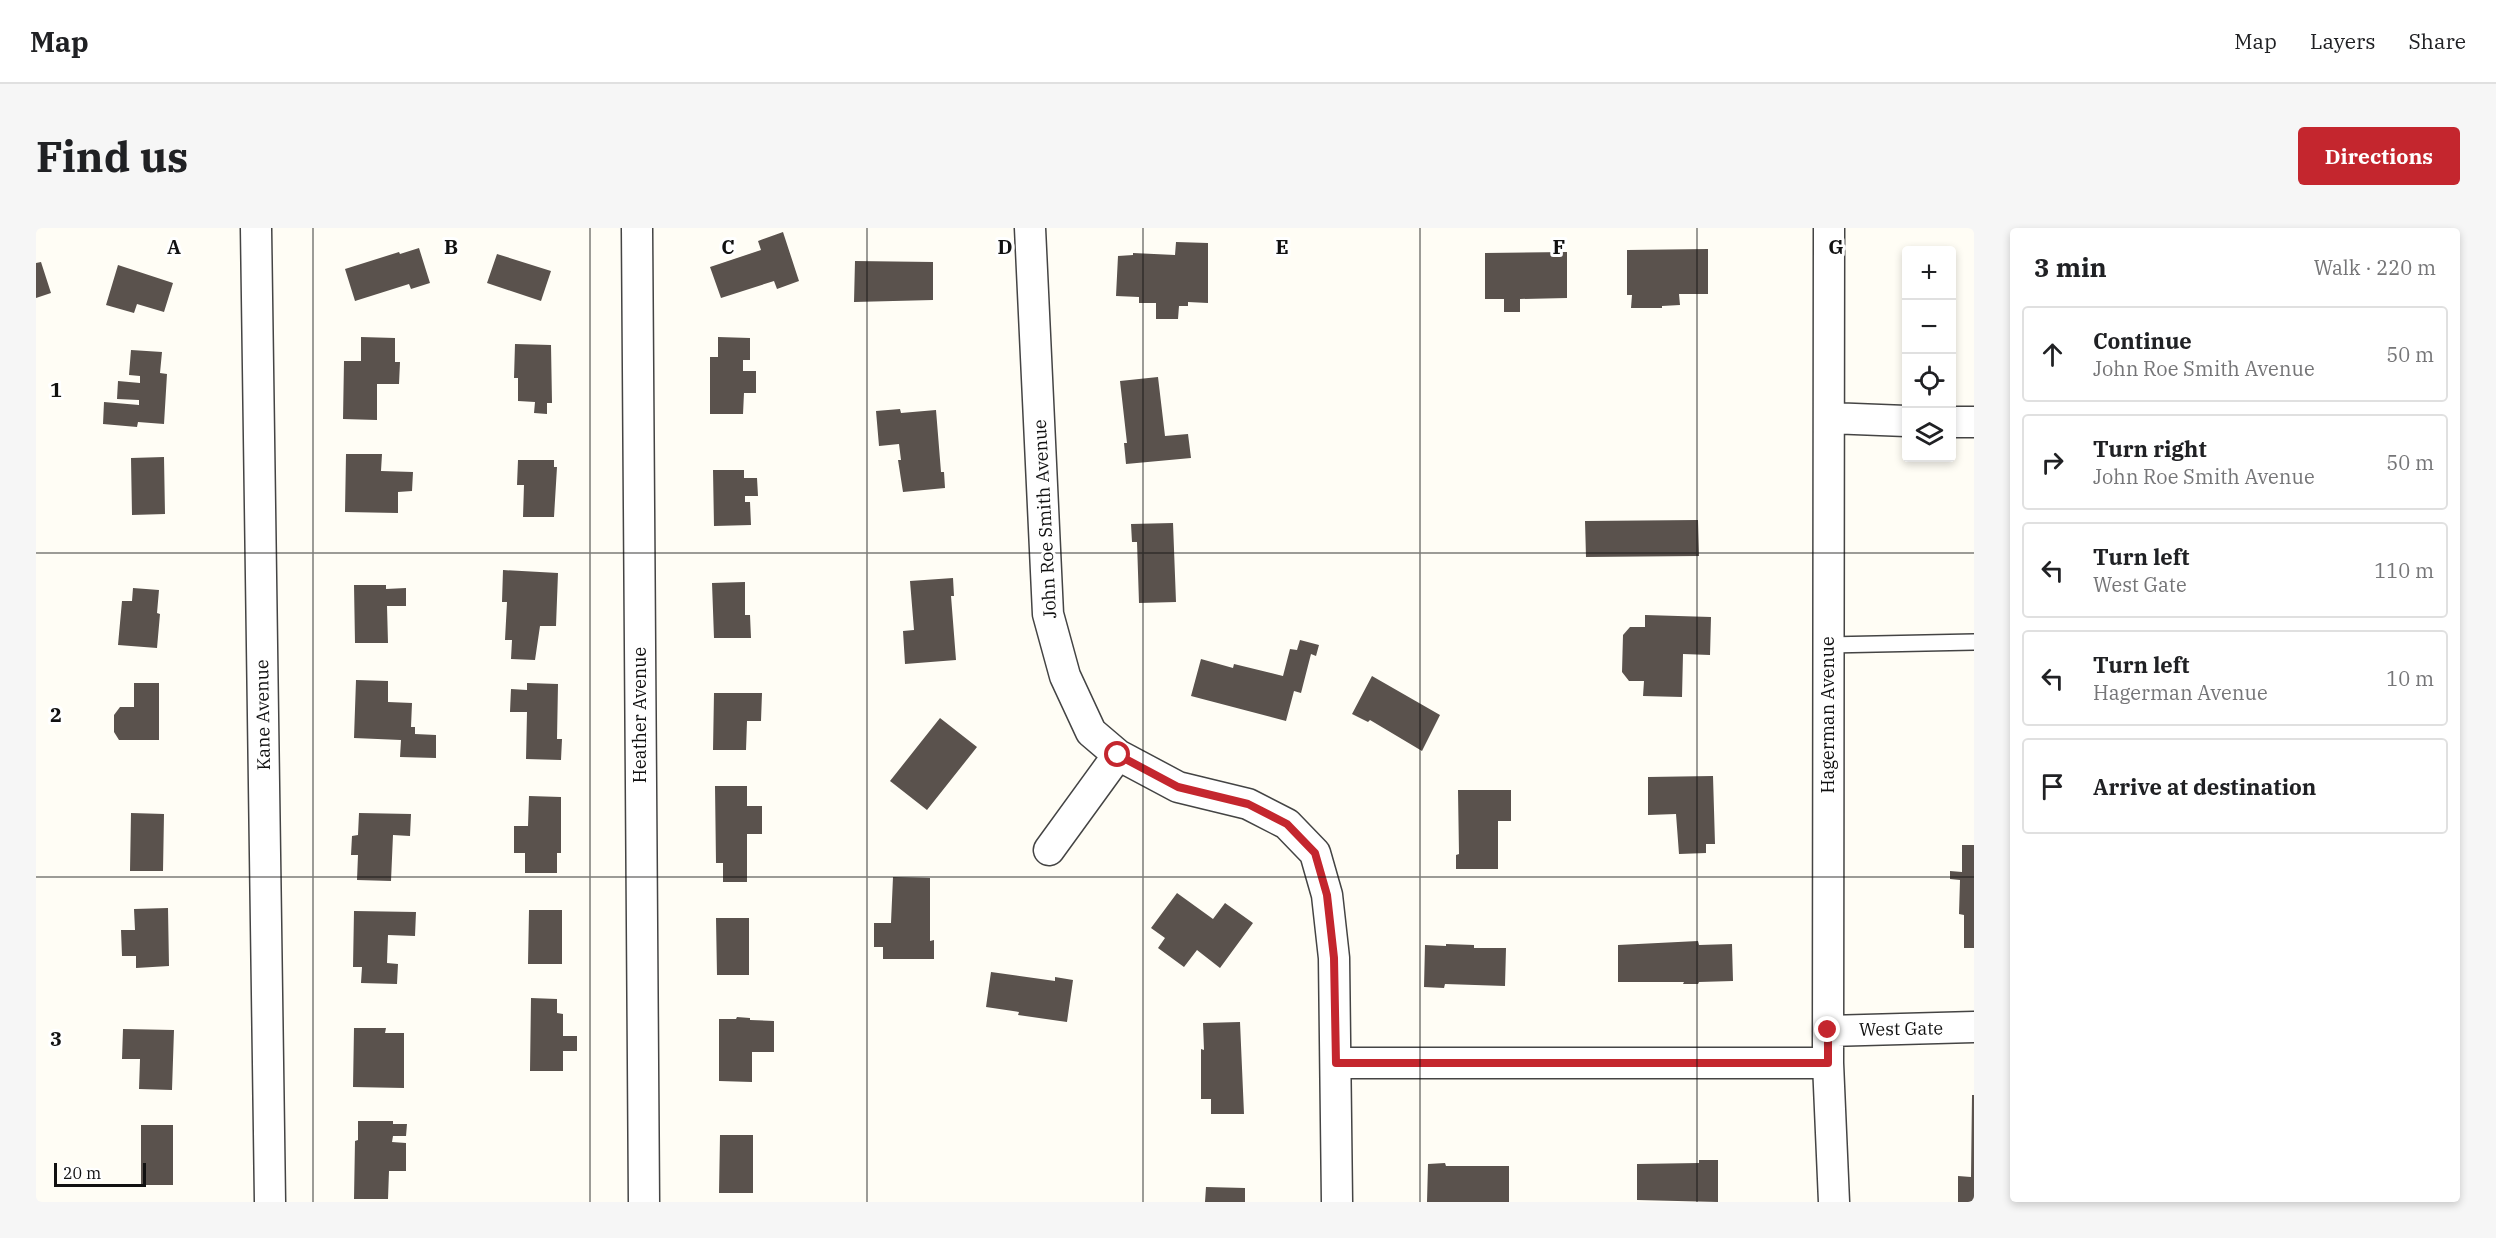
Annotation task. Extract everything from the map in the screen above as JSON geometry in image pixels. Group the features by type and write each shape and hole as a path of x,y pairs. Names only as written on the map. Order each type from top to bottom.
{"street":[{"name":"Kane Avenue","path":"256,228 270,1202"},
{"name":"Heather Avenue","path":"637,228 644,1202"},
{"name":"John Roe Smith Avenue","path":"1030,228 1048,615 1065,676 1090,732 1118,755 1178,787 1248,804 1287,824 1315,853 1327,895 1334,958 1337,1202"},
{"name":"Hagerman Avenue","path":"1829,228 1828,1063 1834,1202"},
{"path":"1829,418 1902,422"},
{"path":"1956,422 1974,422"},
{"path":"1049,850 1118,755"},
{"name":"West Gate","path":"1828,1030 1974,1027"},
{"path":"1336,1063 1828,1063"}],"lane":[{"path":"1828,645 1974,642"}],"building":[{"path":"783,232 799,281 777,289 774,281 721,298 710,267 761,250 758,241"},
{"path":"1176,242 1208,243 1208,303 1188,302 1188,306 1179,306 1178,319 1156,319 1156,303 1139,303 1139,297 1116,296 1118,256 1133,255 1133,253 1175,255"},
{"path":"419,248 430,283 411,289 409,284 355,301 345,269"},
{"path":"1708,249 1708,294 1679,294 1680,305 1662,306 1662,308 1631,308 1632,295 1627,295 1627,250"},
{"path":"1567,252 1567,298 1520,299 1520,312 1504,312 1504,299 1485,299 1485,253"},
{"path":"497,254 551,271 541,301 487,283"},
{"path":"855,261 933,262 933,300 854,302"},
{"path":"41,262 51,293 36,298 36,263"},
{"path":"118,265 173,283 164,312 137,304 134,313 106,305"},
{"path":"361,337 395,338 395,362 400,362 399,384 377,384 377,420 343,419 344,361 361,361"},
{"path":"718,337 750,338 750,360 743,360 743,371 756,371 756,393 744,393 743,414 710,414 710,357 718,357"},
{"path":"515,344 551,345 552,403 547,403 547,414 534,413 535,402 518,401 518,378 514,378"},
{"path":"131,350 162,352 160,373 167,374 164,424 138,422 137,427 103,424 104,402 139,405 139,400 117,399 118,381 140,383 140,376 129,375"},
{"path":"1158,377 1165,436 1188,434 1191,458 1126,464 1124,443 1127,443 1120,381"},
{"path":"900,409 901,413 936,410 941,472 944,472 945,488 903,492 898,460 901,460 899,444 879,446 876,411"},
{"path":"346,454 382,454 381,471 413,472 412,491 398,492 398,513 345,512"},
{"path":"164,457 165,514 132,515 131,458"},
{"path":"518,460 554,460 554,467 557,467 554,517 523,517 524,485 517,485"},
{"path":"713,470 744,470 744,478 757,478 758,496 745,496 745,502 750,502 751,525 714,526"},
{"path":"1698,520 1699,556 1586,557 1585,521"},
{"path":"1173,523 1176,602 1139,603 1137,542 1132,542 1131,524"},
{"path":"503,570 558,573 556,626 540,626 535,660 511,659 512,640 505,640 507,602 502,602"},
{"path":"953,578 954,596 951,596 956,660 905,664 903,631 914,630 910,581"},
{"path":"745,582 745,615 750,615 751,638 714,638 712,583"},
{"path":"354,585 386,585 386,589 406,588 406,606 387,606 388,643 355,643"},
{"path":"133,588 159,590 157,613 160,614 157,648 118,645 122,601 132,601"},
{"path":"1645,615 1711,617 1710,655 1683,654 1682,697 1643,696 1644,681 1629,681 1622,672 1623,635 1630,627 1645,627"},
{"path":"1300,640 1319,645 1316,656 1311,654 1301,693 1294,691 1286,721 1191,696 1201,659 1233,668 1234,664 1283,676 1290,649 1297,650"},
{"path":"1372,676 1440,715 1422,751 1370,720 1368,722 1352,714"},
{"path":"356,680 388,681 388,702 412,703 411,727 415,727 415,734 436,735 436,758 400,757 401,740 354,738"},
{"path":"134,683 159,683 159,740 119,740 114,732 114,715 120,707 134,707"},
{"path":"527,683 558,684 557,739 562,739 561,760 526,759 527,712 510,712 511,689 527,690"},
{"path":"714,693 762,693 761,721 747,721 746,750 713,750"},
{"path":"940,718 977,747 927,810 890,781"},
{"path":"1713,776 1715,844 1706,844 1706,853 1679,854 1676,814 1648,815 1648,777"},
{"path":"715,786 747,786 747,806 762,806 762,834 747,834 747,882 723,882 723,863 716,863"},
{"path":"1458,790 1511,790 1511,821 1498,821 1498,869 1456,869 1456,855 1459,854"},
{"path":"529,796 561,797 561,853 557,853 557,873 525,873 525,853 514,853 514,826 528,826"},
{"path":"131,813 164,814 163,871 130,871"},
{"path":"359,813 411,814 410,836 393,835 391,881 357,880 358,855 351,855 352,836 358,835"},
{"path":"1962,845 1974,845 1974,948 1964,948 1964,915 1959,914 1960,880 1950,879 1950,871 1962,872"},
{"path":"893,877 930,878 930,941 934,940 934,959 883,959 883,947 874,947 874,923 891,923"},
{"path":"1177,893 1213,919 1225,903 1253,923 1220,968 1197,950 1184,967 1158,948 1165,938 1151,928"},
{"path":"168,908 169,966 136,968 136,956 122,956 121,930 135,930 134,909"},
{"path":"529,910 562,910 562,964 528,964"},
{"path":"354,911 416,912 415,936 388,935 387,963 398,964 397,984 361,983 362,967 353,967"},
{"path":"716,918 749,918 749,975 717,975"},
{"path":"1698,941 1699,945 1732,944 1733,981 1699,982 1698,984 1618,982 1618,945"},
{"path":"1446,944 1474,945 1474,948 1506,948 1505,986 1445,984 1444,988 1424,987 1425,945 1446,946"},
{"path":"991,972 1055,981 1055,977 1073,980 1067,1022 1018,1015 1019,1012 986,1007"},
{"path":"531,998 557,999 557,1013 563,1014 563,1036 577,1036 577,1051 563,1051 563,1071 530,1071"},
{"path":"737,1017 774,1021 774,1052 752,1052 752,1082 719,1081 719,1019 736,1019"},
{"path":"1240,1022 1244,1114 1211,1114 1211,1099 1201,1099 1203,1023"},
{"path":"354,1028 386,1028 385,1033 404,1033 404,1088 353,1087"},
{"path":"123,1029 174,1030 172,1090 139,1089 140,1059 122,1059"},
{"path":"1972,1095 1974,1095 1974,1202 1958,1202 1958,1176 1971,1177"},
{"path":"358,1121 393,1121 393,1124 407,1124 406,1136 393,1136 392,1142 406,1143 406,1171 389,1171 388,1199 354,1199 355,1141 358,1140"},
{"path":"141,1125 173,1125 173,1185 141,1185"},
{"path":"720,1135 753,1135 753,1193 719,1193"},
{"path":"1699,1160 1718,1160 1718,1202 1637,1200 1637,1164 1699,1163"},
{"path":"1445,1163 1446,1166 1509,1166 1509,1202 1427,1202 1428,1164"},
{"path":"1206,1187 1245,1188 1245,1202 1205,1202"}],"route":[{"path":"1118,755 1178,787 1248,804 1287,824 1315,853 1327,895 1334,958 1336,1063 1828,1063 1828,1030"}]}
